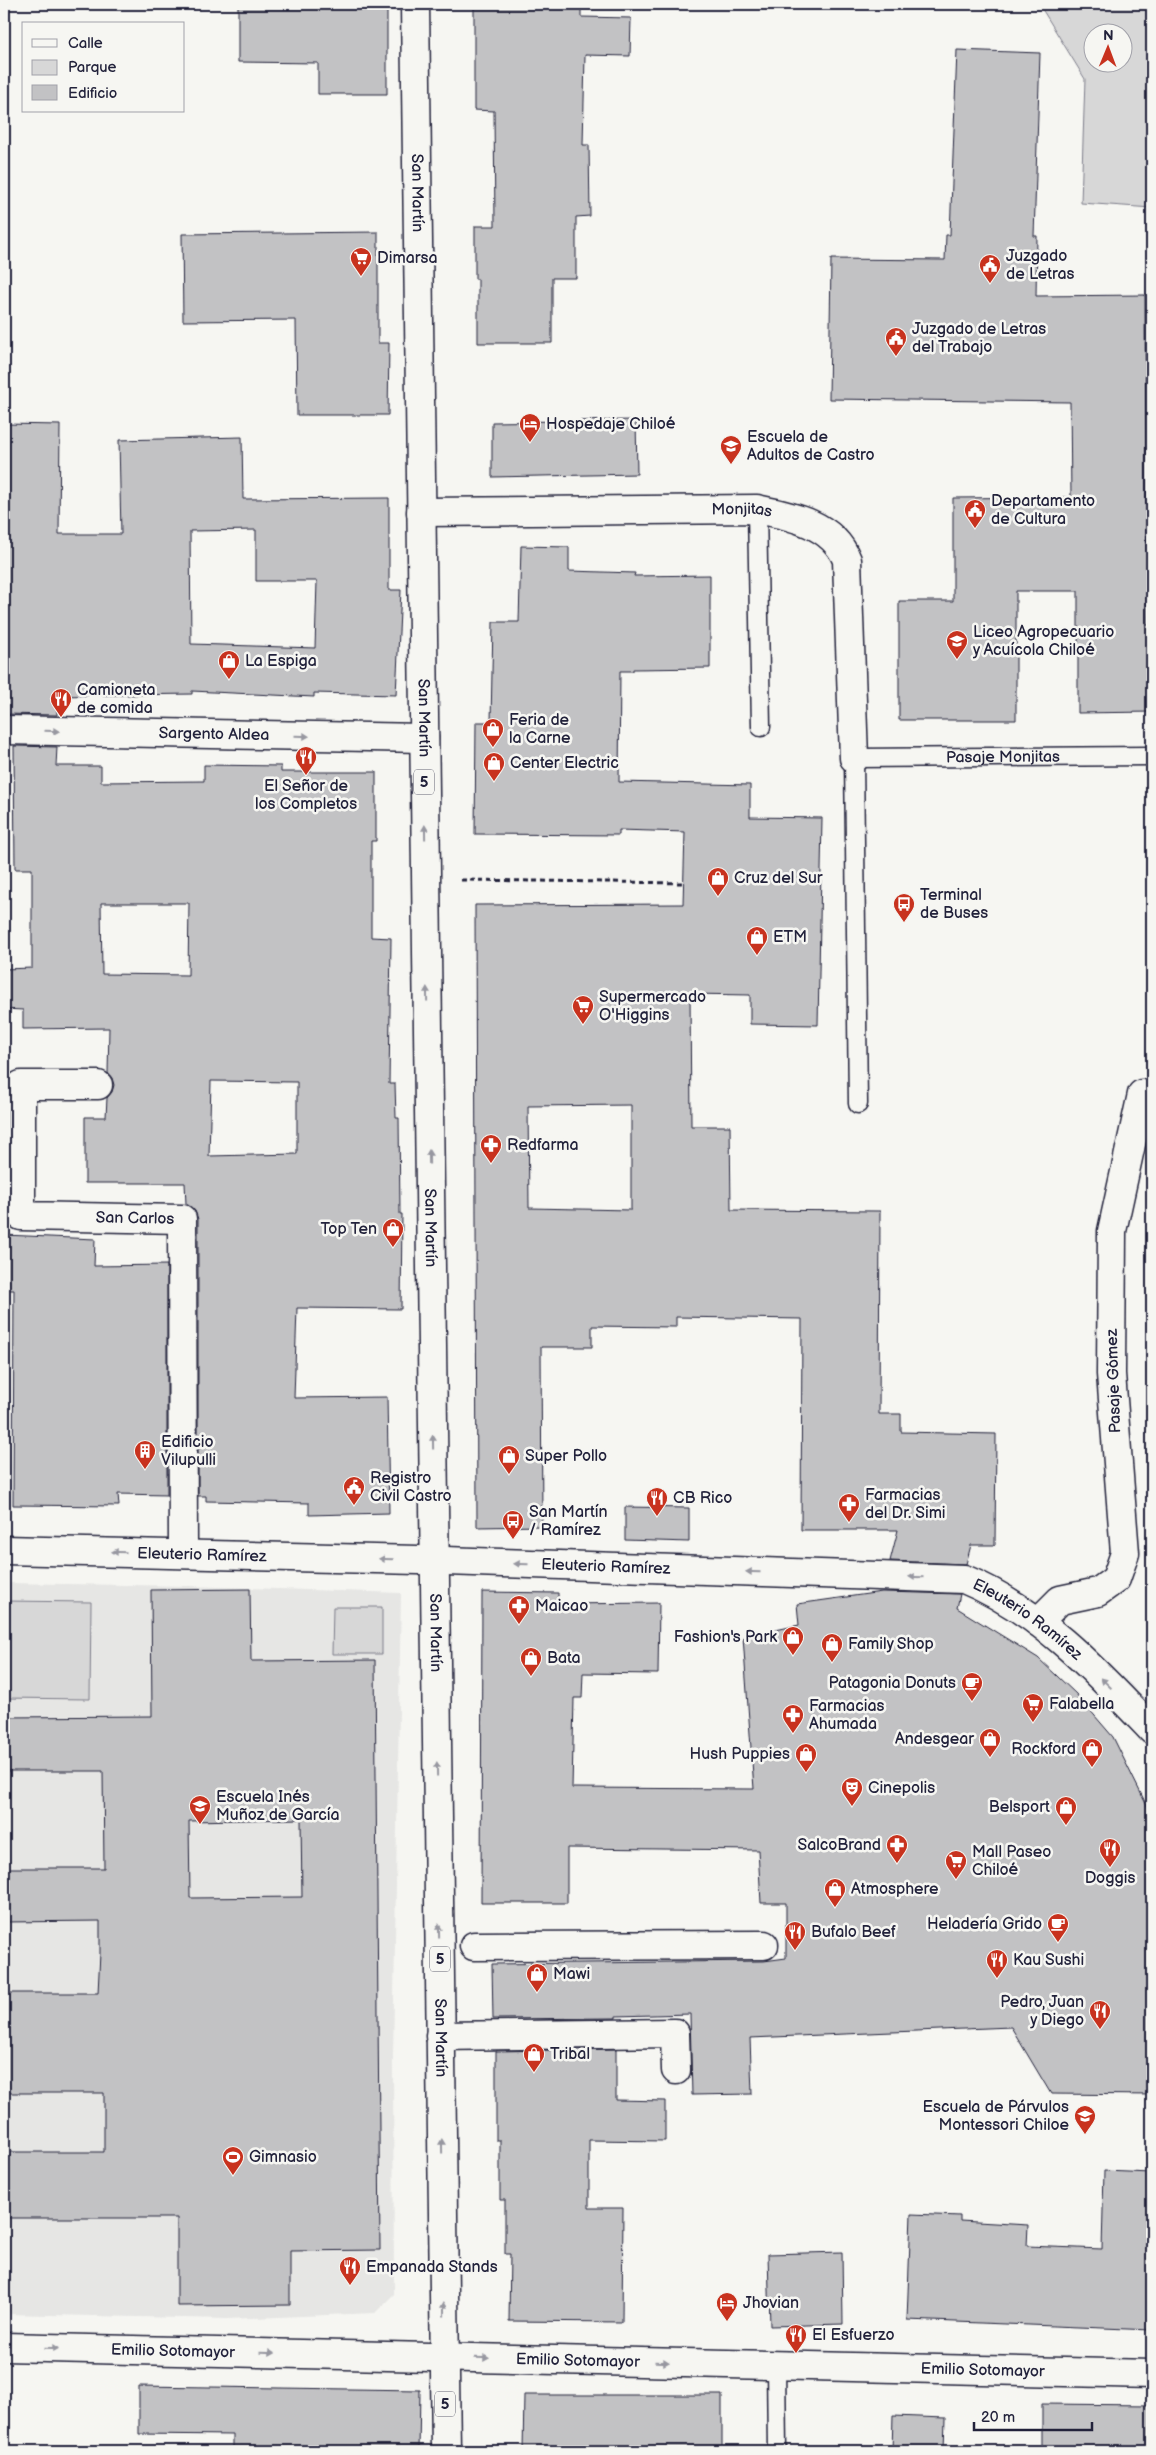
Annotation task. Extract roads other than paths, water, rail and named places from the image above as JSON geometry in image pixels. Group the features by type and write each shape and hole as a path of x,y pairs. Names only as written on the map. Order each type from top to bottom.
{"main road":[{"name":"San Martín","path":"415,4 446,2451"},
{"name":"Monjitas","path":"421,512 757,509 807,521 833,538 845,554 854,758"},
{"name":"Sargento Aldea","path":"4,730 424,738"},
{"name":"San Carlos","path":"98,1085 21,1085 21,1216 182,1218 183,1553"},
{"name":"Pasaje Gómez","path":"1038,1622 1060,1600 1098,1592 1116,1579 1125,1553 1111,1374 1112,1231 1142,1094"},
{"name":"Eleuterio Ramírez","path":"4,1550 183,1553 964,1579 987,1589 1038,1622 1066,1643 1152,1730"},
{"path":"474,1946 764,1945"},
{"path":"440,2036 675,2033 676,2070"},
{"name":"Emilio Sotomayor","path":"4,2347 1152,2374"}],"lane":[{"path":"757,509 761,727"},
{"name":"Pasaje Monjitas","path":"854,758 1152,756"},
{"path":"854,758 858,1104"},
{"path":"776,2365 777,2451"}],"place":[{"name":"Dimarsa","path":"361,277"},
{"name":"Juzgado de Letras","path":"990,284"},
{"name":"Juzgado de Letras del Trabajo","path":"896,357"},
{"name":"Hospedaje Chiloé","path":"530,443"},
{"name":"Escuela de Adultos de Castro","path":"731,465"},
{"name":"Departamento de Cultura","path":"975,529"},
{"name":"Liceo Agropecuario y Acuícola Chiloé","path":"957,660"},
{"name":"La Espiga","path":"229,680"},
{"name":"Camioneta de comida","path":"61,718"},
{"name":"Feria de la Carne","path":"493,748"},
{"name":"El Señor de los Completos","path":"306,776"},
{"name":"Center Electric","path":"494,782"},
{"name":"Cruz del Sur","path":"718,897"},
{"name":"Terminal de Buses","path":"904,923"},
{"name":"ETM","path":"757,956"},
{"name":"Supermercado O'Higgins","path":"583,1025"},
{"name":"Redfarma","path":"491,1164"},
{"name":"Top Ten","path":"393,1248"},
{"name":"Edificio Vilupulli","path":"145,1470"},
{"name":"Super Pollo","path":"509,1475"},
{"name":"Registro Civil Castro","path":"354,1506"},
{"name":"CB Rico","path":"657,1517"},
{"name":"Farmacias del Dr. Simi","path":"849,1523"},
{"name":"San Martín / Ramírez","path":"513,1540"},
{"name":"Maicao","path":"519,1625"},
{"name":"Fashion's Park","path":"793,1656"},
{"name":"Family Shop","path":"832,1663"},
{"name":"Bata","path":"531,1677"},
{"name":"Patagonia Donuts","path":"972,1702"},
{"name":"Falabella","path":"1033,1723"},
{"name":"Farmacias Ahumada","path":"793,1734"},
{"name":"Andesgear","path":"990,1758"},
{"name":"Rockford","path":"1092,1768"},
{"name":"Hush Puppies","path":"806,1773"},
{"name":"Cinepolis","path":"852,1807"},
{"name":"Escuela Inés Muñoz de García","path":"200,1825"},
{"name":"Belsport","path":"1066,1826"},
{"name":"SalcoBrand","path":"897,1864"},
{"name":"Doggis","path":"1110,1868"},
{"name":"Mall Paseo Chiloé","path":"956,1880"},
{"name":"Atmosphere","path":"835,1908"},
{"name":"Heladería Grido","path":"1058,1943"},
{"name":"Bufalo Beef","path":"795,1951"},
{"name":"Kau Sushi","path":"997,1979"},
{"name":"Mawi","path":"537,1993"},
{"name":"Pedro, Juan y Diego","path":"1100,2030"},
{"name":"Tribal","path":"534,2073"},
{"name":"Escuela de Párvulos Montessori Chiloe","path":"1085,2135"},
{"name":"Gimnasio","path":"233,2176"},
{"name":"Empanada Stands","path":"350,2286"},
{"name":"Jhovian","path":"727,2322"},
{"name":"El Esfuerzo","path":"796,2354"}]}
